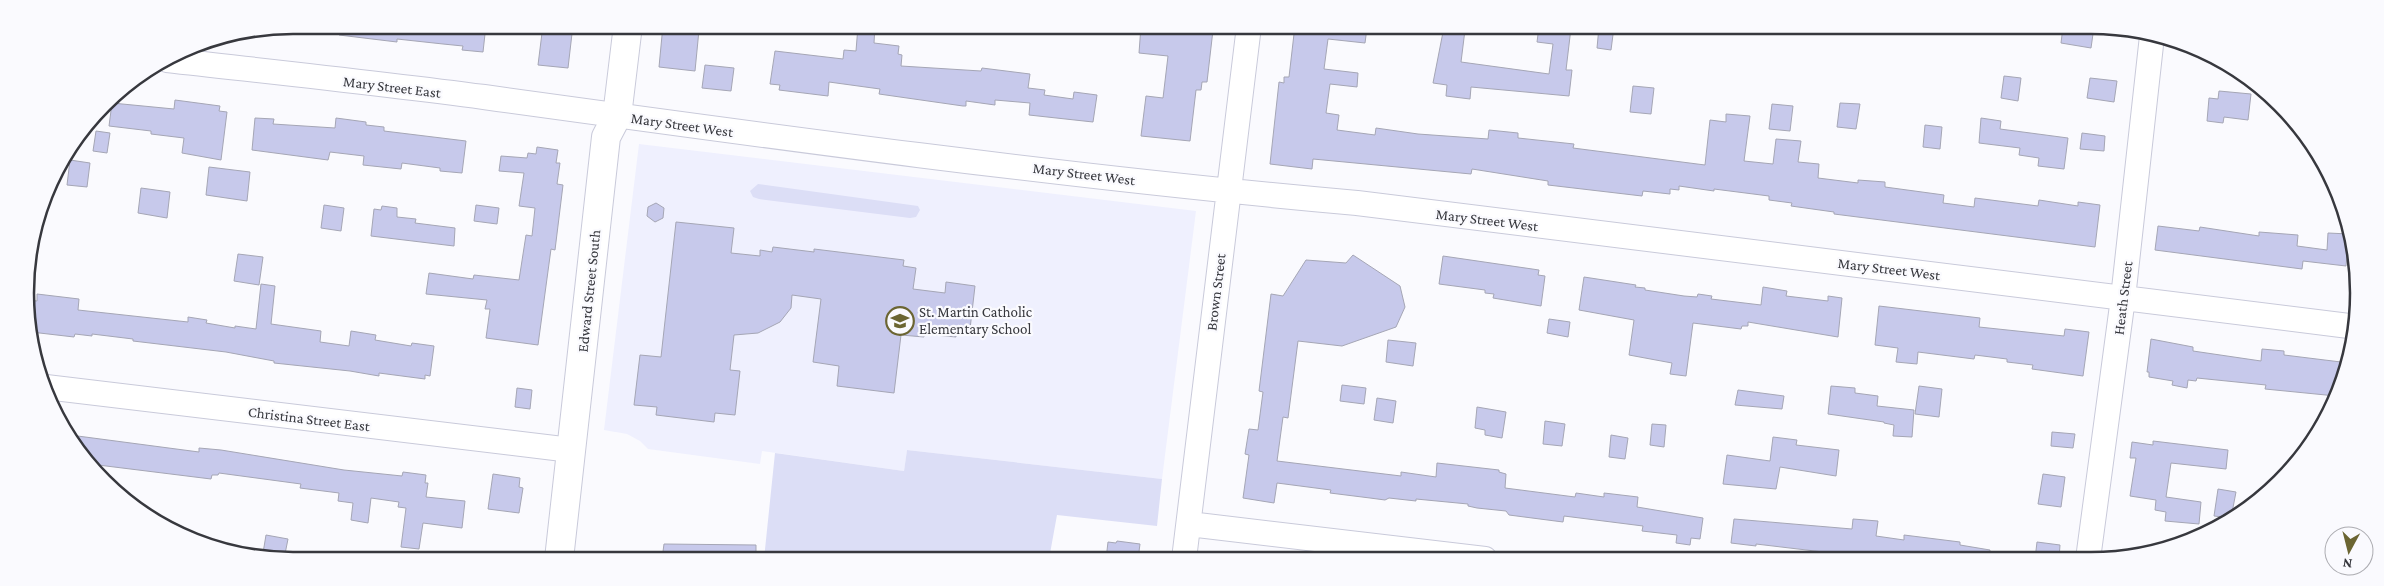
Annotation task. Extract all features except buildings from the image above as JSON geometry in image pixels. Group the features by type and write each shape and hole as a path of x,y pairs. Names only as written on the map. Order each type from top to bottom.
{"main road":[{"name":"Edward Street South","path":"560,552 606,137 617,116 627,34"}],"street":[{"name":"Brown Street","path":"1185,552 1248,34"},
{"name":"Heath Street","path":"2089,552 2123,298 2151,41"},
{"name":"Mary Street East","path":"176,61 471,96 617,116"},
{"name":"Mary Street West","path":"617,116 1228,191 1357,203 2348,326"},
{"name":"Christina Street East","path":"52,388 571,450"},
{"path":"1189,524 1425,552"}],"shaded area":[{"name":"St. Martin Catholic Elementary School","path":"639,144 1196,211 1162,479 907,450 904,471 762,451 760,464 648,449 640,441 627,434 604,430"},
{"path":"758,184 918,206 920,210 916,217 910,218 759,199 753,197 750,191"},
{"path":"907,450 1162,479 1157,526 1057,515 1050,552 765,552 775,453 904,471"}],"place":[{"name":"St. Martin Catholic Elementary School","path":"900,321"}]}
